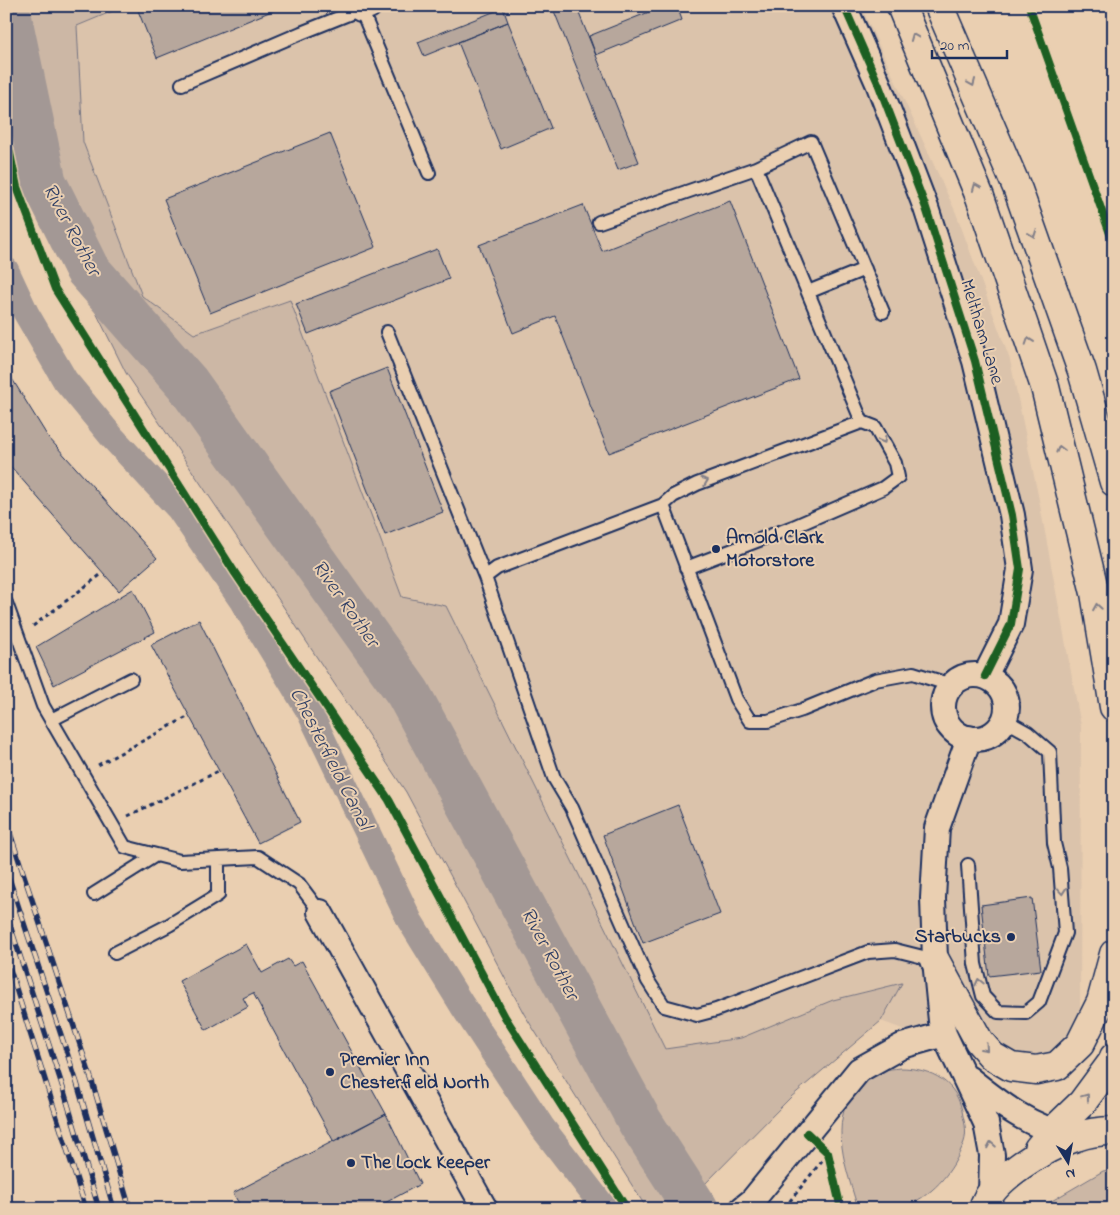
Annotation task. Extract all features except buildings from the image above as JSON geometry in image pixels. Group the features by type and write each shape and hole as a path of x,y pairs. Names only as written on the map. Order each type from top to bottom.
{"highway":[{"path":"901,6 980,197 1045,387 1095,593 1114,707"},
{"path":"940,6 1018,190 1082,371 1114,482"},
{"path":"935,960 979,1041 992,1056 1011,1067 1036,1070 1057,1066 1080,1044 1100,1002 1114,954"},
{"path":"982,1204 1009,1174 1064,1135 1082,1103 1114,1057"},
{"path":"1064,1135 1114,1131"}],"street":[{"name":"Meltham Lane","path":"844,6 878,82 926,208 975,361 1012,516 1020,569 1011,624 986,676"},
{"path":"976,674 986,676 995,681 1002,689 1007,704 1005,720 999,729 990,735 980,738 969,738 960,735 952,729 944,712 946,694 951,685 958,679 976,674"},
{"path":"969,738 937,828 933,898 935,960 941,1021 944,1034 986,1124 992,1155 982,1204"},
{"path":"320,912 485,1209"},
{"path":"742,1209 752,1201 859,1070 902,1046 944,1034"},
{"path":"963,1074 1010,1110 1025,1119 1064,1135"}],"lane":[{"path":"182,84 365,8 430,173"},
{"path":"599,222 756,168 811,142 883,312"},
{"path":"756,168 862,422"},
{"path":"808,292 864,269"},
{"path":"386,332 485,577 554,778 572,808 648,981 664,1006 697,1015 716,1010 868,952 896,950 935,960"},
{"path":"485,577 496,568 663,505 672,496 697,484 862,422 875,427 895,463 898,477 883,488 793,527 686,568"},
{"path":"663,505 736,700 750,722 768,721 802,710 875,680 913,673 951,685"},
{"path":"6,603 43,706 125,847 180,861 258,858 299,884 320,912"},
{"path":"51,720 131,679"},
{"path":"968,865 975,964 982,996 998,1012 1026,1013 1039,1002 1066,933 1060,868 1054,843 1050,752 1028,733 1005,720"},
{"path":"94,894 156,855"},
{"path":"115,953 169,925 218,895 218,859"}],"path":[{"path":"18,636 103,573"},
{"path":"82,773 190,716"},
{"path":"112,824 219,771"},
{"path":"807,1133 828,1153 830,1162"},
{"path":"787,1209 790,1201 828,1153"}],"shaded area":[{"path":"6,6 125,6 77,26 83,142 142,296 194,334 290,300 402,597 446,606 665,1049 741,1038 833,1000 902,983 881,1021 791,1097 698,1191 674,1209 647,1209 524,1014 406,792 126,373 36,191 6,46"},
{"name":"Arnold Clark Motorstore","path":"125,6 861,6 956,213 1010,360 1039,500 1081,726 1080,1023 1045,1071 998,1065 881,1021 902,983 833,1000 741,1038 665,1050 446,606 402,597 290,300 194,334 142,297 83,142 77,26"},
{"path":"900,1068 933,1074 942,1079 956,1094 964,1122 964,1142 947,1174 922,1198 895,1209 858,1209 842,1147 841,1131 847,1102 856,1088 872,1075 880,1071"},
{"path":"1114,1169 1114,1209 1038,1209 1103,1171"}],"waterway":[{"name":"River Rother","path":"7,6 44,182 87,269 187,383 408,693 640,1122 696,1209"},
{"name":"Chesterfield Canal","path":"6,270 26,313 65,380 112,437 179,509 242,601 310,713 410,921 462,1005 542,1127 605,1209"}],"railway":[{"path":"6,821 91,1078 130,1209"},
{"path":"6,869 77,1083 114,1209"},
{"path":"6,913 63,1088 99,1209"},
{"path":"6,957 86,1209"}],"cycle path":[{"path":"844,6 878,83 926,208 975,361 1012,515 1020,569 1011,624 985,676"},
{"path":"1029,6 1114,245"},
{"path":"6,134 17,187 55,289 235,573 389,800 505,1017 627,1209"},
{"path":"807,1133 828,1153 841,1209"}],"place":[{"name":"Arnold Clark Motorstore","path":"716,549"},
{"name":"Starbucks","path":"1011,937"},
{"name":"Premier Inn Chesterfield North","path":"330,1072"},
{"name":"The Lock Keeper","path":"351,1163"}]}
